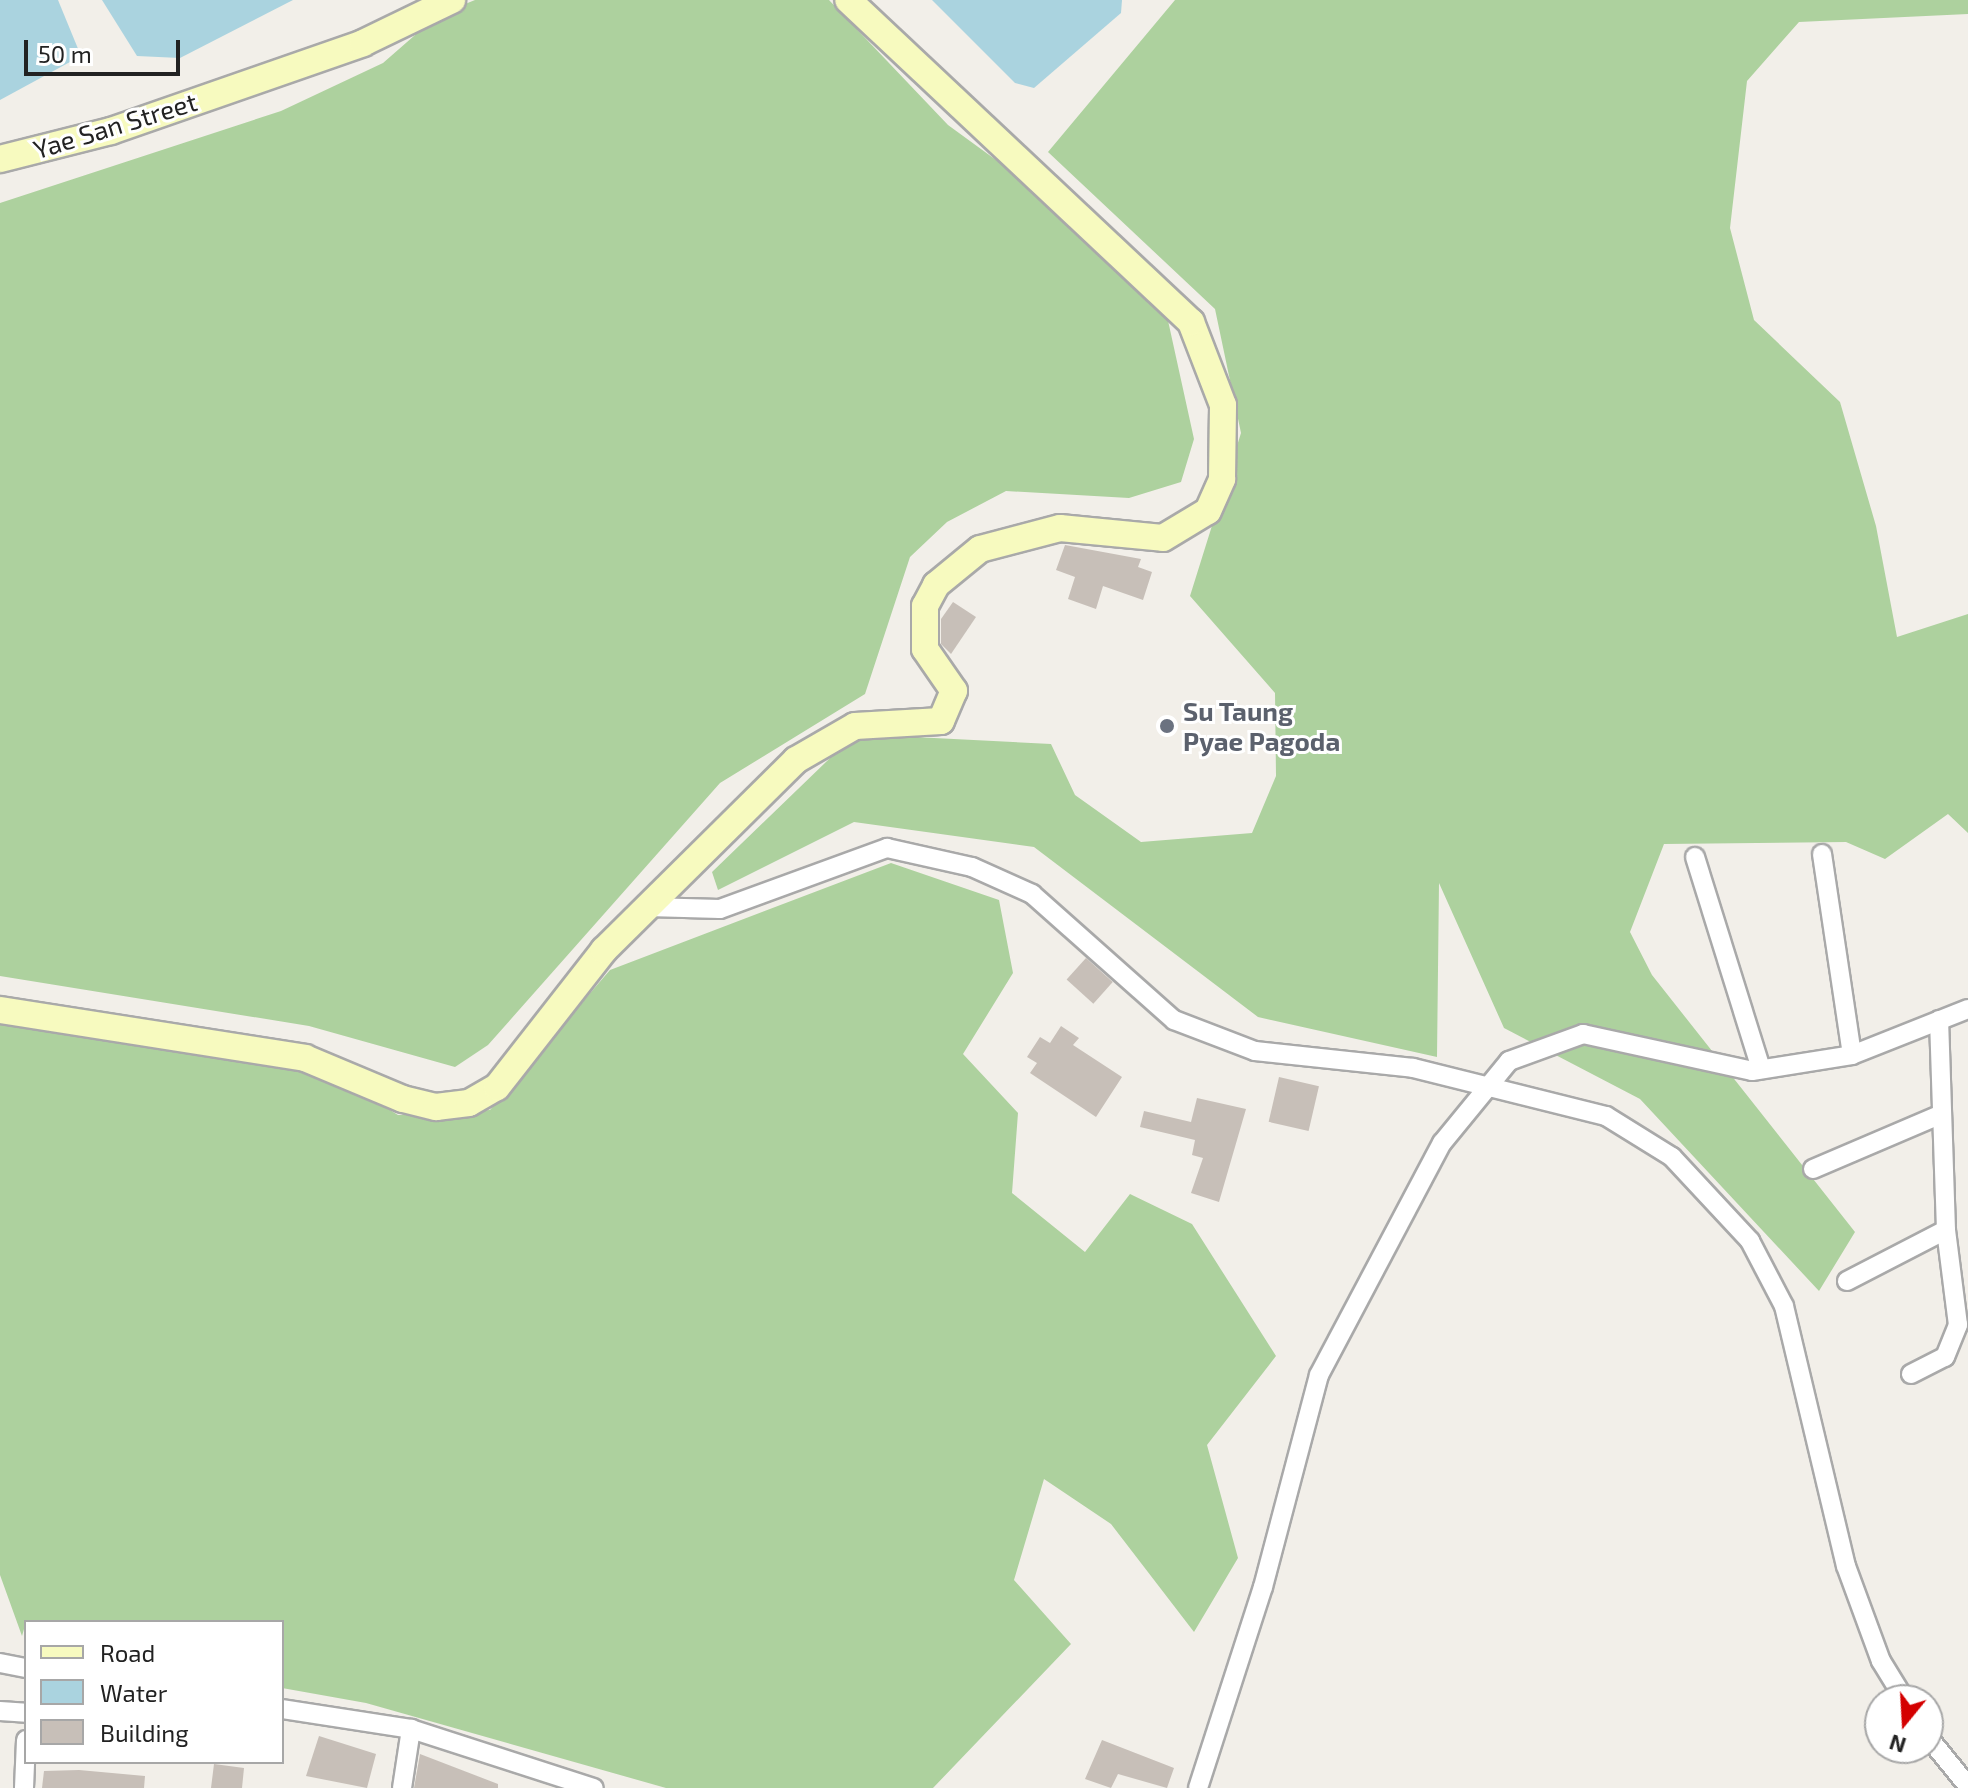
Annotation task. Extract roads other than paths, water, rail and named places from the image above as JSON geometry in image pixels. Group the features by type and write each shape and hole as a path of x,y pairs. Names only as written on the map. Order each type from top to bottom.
{"main road":[{"name":"Yae San Street","path":"0,159 111,131 363,43 452,0"},
{"path":"0,1010 305,1058 403,1099 436,1107 469,1103 497,1087 528,1055 604,950 796,760 838,733 941,721 954,691 925,649 921,627 936,585 980,549 1060,528 1163,538 1208,511 1222,479 1223,405 1191,322 848,0"}],"street":[{"path":"648,907 720,909 887,848 972,867 1032,894 1174,1020 1255,1051 1413,1068 1606,1116 1672,1157 1750,1241 1784,1306 1846,1566 1881,1661 1895,1684"},
{"path":"1822,854 1852,1055"},
{"path":"1695,857 1761,1069"},
{"path":"1198,1788 1263,1587 1319,1375 1442,1143 1509,1061 1583,1034 1676,1059 1761,1069 1852,1055 1968,1009"},
{"path":"1911,1374 1945,1357 1957,1340 1946,1230 1939,1020"},
{"path":"1813,1169 1942,1114"},
{"path":"1847,1281 1946,1230"},
{"path":"0,1663 24,1668"},
{"path":"284,1709 411,1729 594,1788"},
{"path":"0,1711 24,1713"},
{"path":"402,1788 411,1729"},
{"path":"1944,1757 1968,1786"},
{"path":"24,1788 25,1764"}],"water":[{"path":"0,0 58,0 81,56 0,100"},
{"path":"102,0 293,0 180,58 137,56"},
{"path":"932,0 1122,0 1121,13 1034,88 1015,83"}],"place":[{"name":"Su Taung Pyae Pagoda","path":"1167,726"}]}
